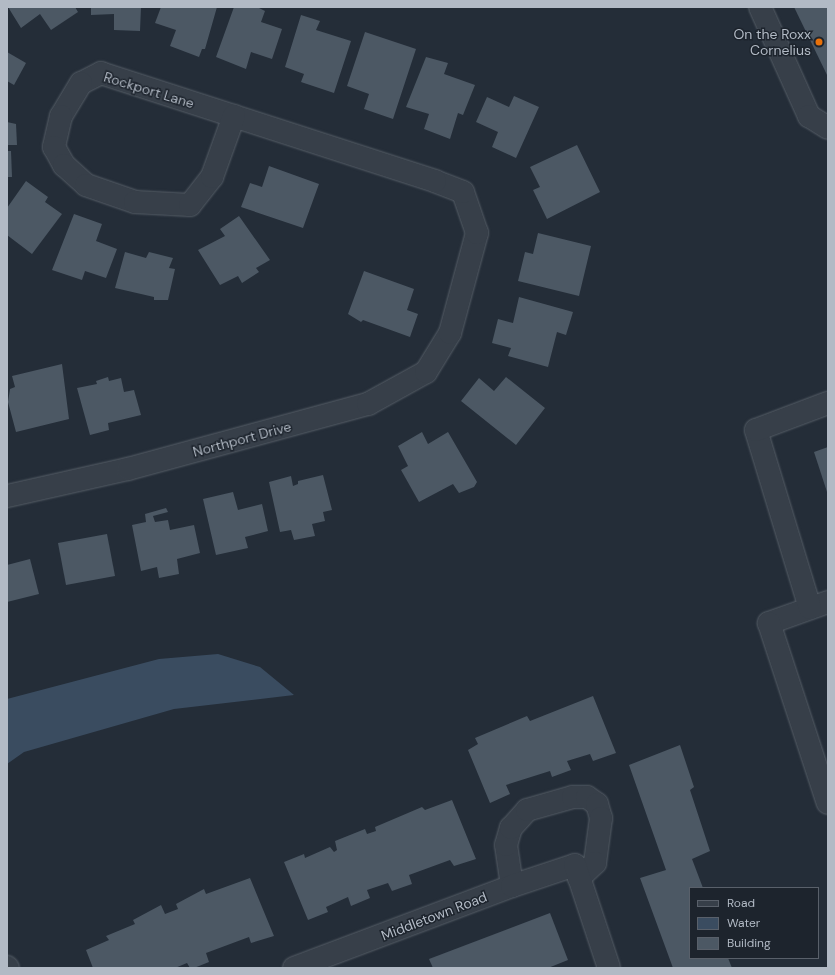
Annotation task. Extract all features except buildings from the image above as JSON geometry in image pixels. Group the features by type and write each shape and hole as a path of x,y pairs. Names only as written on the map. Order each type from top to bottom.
{"street":[{"path":"760,7 809,116 828,128"},
{"name":"Rockport Lane","path":"234,116 212,176 190,205 135,202 86,185 64,166 54,147 61,116 81,83 101,73 234,116 435,181 463,192 477,233 450,333"},
{"name":"Northport Drive","path":"7,496 128,469 368,404 426,372 450,333"},
{"path":"828,403 756,430 823,605 769,623 828,803"},
{"path":"512,886 506,845 511,828 527,810 573,797 587,797 598,804 601,818 595,863 577,872 610,968"},
{"name":"Middletown Road","path":"294,968 512,886 577,872"}],"water":[{"path":"218,654 260,667 294,695 174,709 24,752 7,764 7,699 159,659"}],"place":[{"name":"On the Roxx Cornelius","path":"819,42"}]}
